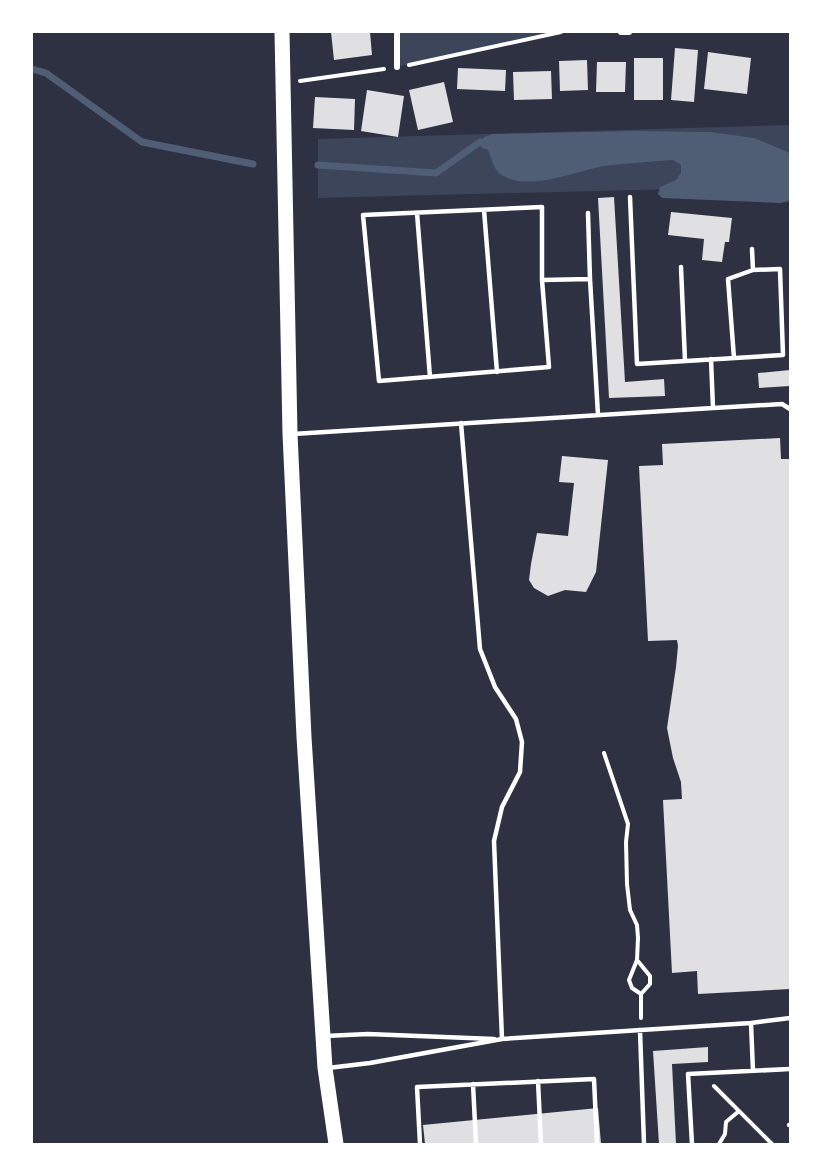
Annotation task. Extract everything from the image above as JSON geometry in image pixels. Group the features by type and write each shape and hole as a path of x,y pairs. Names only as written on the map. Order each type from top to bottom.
{"main road":[{"path":"282,32 290,434 304,737 325,1068 336,1144"}],"street":[{"path":"397,32 397,67"},
{"path":"621,32 629,32"}],"lane":[{"path":"630,197 637,364 734,358 783,354 780,269 753,270 728,279 734,358"},
{"path":"542,207 542,280 549,367 379,381 363,215 417,213 542,207"},
{"path":"484,210 497,372"},
{"path":"417,213 430,377"},
{"path":"588,213 598,415"},
{"path":"752,249 753,270"},
{"path":"681,267 685,361"},
{"path":"542,280 590,279"},
{"path":"711,359 713,408"},
{"path":"290,434 782,404 790,408"},
{"path":"461,423 480,649 495,687 516,719 522,742 520,772 502,807 494,841 502,1039"},
{"path":"325,1068 370,1063 502,1039 751,1023 790,1018"},
{"path":"751,1023 753,1071"},
{"path":"640,1030 644,1144"},
{"path":"323,1036 368,1034 502,1039"},
{"path":"692,1144 688,1074 790,1069"},
{"path":"420,1144 417,1087 594,1078 597,1144"},
{"path":"538,1082 541,1144"},
{"path":"473,1084 476,1144"}],"path":[{"path":"283,84 397,67 561,32"},
{"path":"604,753 628,824 627,884 630,910 637,925 637,960 629,980 632,988 641,994"},
{"path":"637,960 651,976 651,984 641,994 640,1030"},
{"path":"706,1073 707,1078 772,1144"},
{"path":"718,1144 724,1134 726,1122 739,1111"}],"shaded area":[{"path":"397,32 561,32 397,67"},
{"path":"790,125 790,186 318,198 318,139"},
{"path":"710,132 754,138 790,153 790,201 780,203 662,198 658,194 660,187 676,180 681,173 681,165 673,160 604,166 538,181 511,179 498,172 488,150 482,148 480,142 484,137 493,134"}],"building":[{"path":"331,32 370,32 372,55 334,60"},
{"path":"675,48 698,50 694,102 671,100"},
{"path":"708,52 751,58 747,94 704,89"},
{"path":"634,58 663,58 663,100 634,100"},
{"path":"587,60 588,90 560,91 559,61"},
{"path":"597,62 626,62 625,92 596,92"},
{"path":"458,68 506,70 505,91 457,89"},
{"path":"551,71 552,99 514,100 513,72"},
{"path":"444,82 453,122 418,130 409,90"},
{"path":"367,90 404,96 398,137 361,131"},
{"path":"315,97 355,99 354,130 313,128"},
{"path":"614,197 625,382 664,379 665,396 609,398 598,198"},
{"path":"671,212 732,218 729,242 725,242 722,262 702,260 704,239 668,235"},
{"path":"790,370 790,386 759,388 758,373"},
{"path":"780,438 781,459 790,459 790,989 698,994 697,971 672,973 663,800 682,799 681,782 667,728 678,646 677,640 648,641 639,466 663,465 662,444"},
{"path":"562,456 608,460 596,572 586,592 565,590 548,596 534,588 529,580 537,533 568,536 574,483 559,482"},
{"path":"708,1047 708,1062 672,1064 676,1144 659,1144 653,1051"},
{"path":"598,1108 601,1144 425,1144 423,1125"}],"waterway":[{"path":"32,69 46,73 142,142 253,164"},
{"path":"318,165 436,173 480,142"}]}
